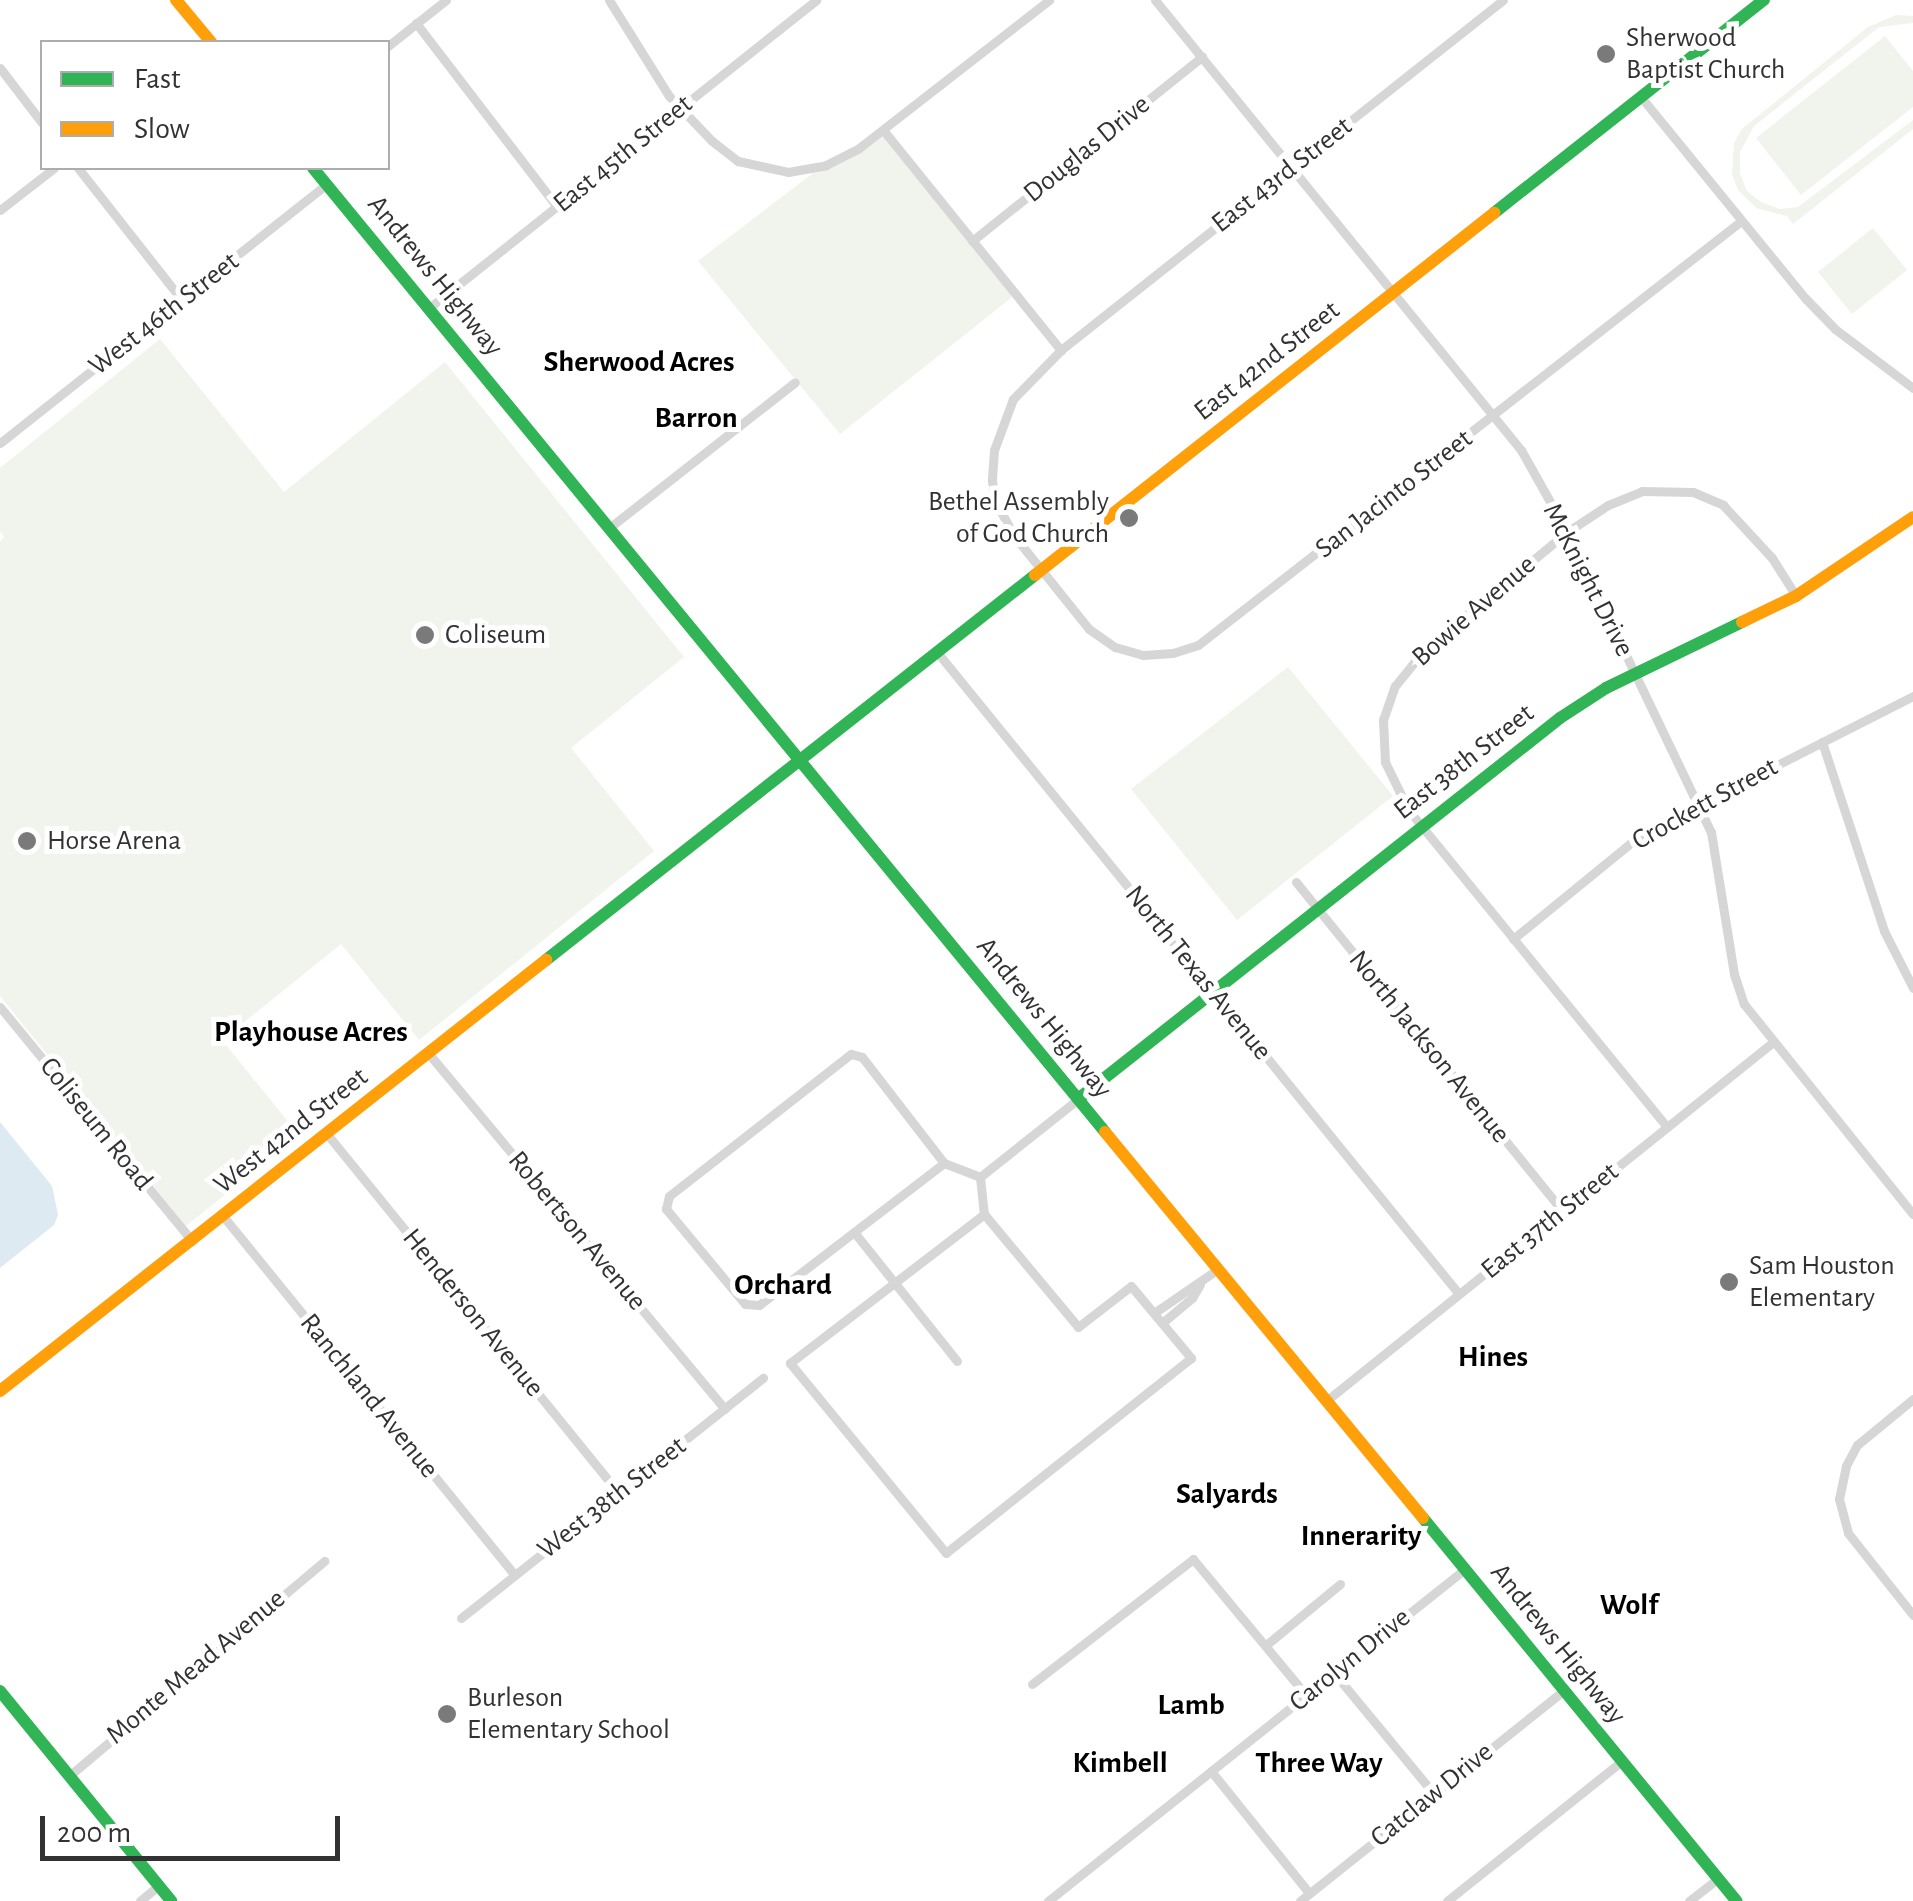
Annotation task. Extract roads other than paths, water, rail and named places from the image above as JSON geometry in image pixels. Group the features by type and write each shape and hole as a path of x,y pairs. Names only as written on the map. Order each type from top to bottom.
{"main road":[{"path":"176,0 209,40"},
{"name":"East 42nd Street","path":"800,760 1764,0"},
{"name":"Andrews Highway","path":"316,170 1737,1901"},
{"name":"East 38th Street","path":"1078,1099 1560,718 1636,674 1796,596 1913,516"},
{"name":"West 42nd Street","path":"0,1391 800,760"},
{"path":"0,1691 172,1901"}],"street":[{"path":"390,44 446,0"},
{"path":"609,0 680,108 725,153 773,170 801,171 826,165 884,131 1048,0"},
{"path":"796,0 804,9"},
{"name":"East 45th Street","path":"429,308 816,0"},
{"name":"McKnight Drive","path":"1155,0 1520,450 1567,532 1698,802 1717,859 1738,990 1773,1042 1913,1214"},
{"name":"East 43rd Street","path":"1041,571 1004,518 994,495 992,468 999,429 1013,399 1061,350 1503,0"},
{"path":"416,23 557,207"},
{"name":"Douglas Drive","path":"972,241 1202,57"},
{"path":"0,68 40,119"},
{"path":"1641,97 1822,316 1913,388"},
{"path":"884,131 1061,350"},
{"path":"0,210 51,170"},
{"path":"80,170 182,300"},
{"name":"West 46th Street","path":"0,443 327,184"},
{"name":"San Jacinto Street","path":"1041,571 1090,629 1116,647 1158,656 1190,648 1741,222"},
{"path":"609,528 795,382"},
{"name":"Bowie Avenue","path":"1667,1127 1422,827 1399,794 1385,762 1383,720 1394,686 1425,650 1567,532 1627,496 1660,489 1693,492 1722,505 1742,522 1796,596"},
{"name":"North Texas Avenue","path":"937,652 1459,1294"},
{"name":"Crockett Street","path":"1513,939 1643,833 1913,696"},
{"path":"1822,742 1884,931 1913,988"},
{"name":"North Jackson Avenue","path":"1296,882 1563,1212"},
{"name":"Coliseum Road","path":"0,1007 192,1241"},
{"name":"East 37th Street","path":"1326,1400 1773,1042"},
{"name":"Robertson Avenue","path":"429,1054 725,1409"},
{"path":"944,1163 759,1306 746,1304 666,1208 670,1196 851,1054 862,1058 944,1163 980,1177"},
{"path":"980,1177 1078,1099"},
{"name":"Henderson Avenue","path":"328,1134 618,1493"},
{"path":"980,1177 984,1214 1078,1327 1131,1286 1191,1358 946,1553 790,1364 984,1214"},
{"name":"Ranchland Avenue","path":"223,1216 515,1575"},
{"path":"854,1232 958,1361"},
{"path":"1162,1323 1218,1269"},
{"path":"1154,1313 1182,1290 1200,1284"},
{"name":"West 38th Street","path":"460,1618 763,1378"},
{"path":"1913,1400 1857,1445 1841,1482 1843,1522 1860,1550 1913,1616"},
{"path":"1032,1684 1193,1559 1306,1695"},
{"name":"Monte Mead Avenue","path":"69,1776 324,1560"},
{"name":"Carolyn Drive","path":"1048,1901 1464,1569"},
{"path":"1266,1645 1340,1584"},
{"path":"1334,1673 1434,1794"},
{"name":"Catclaw Drive","path":"1300,1901 1564,1690"},
{"path":"1447,1901 1622,1761"},
{"path":"1211,1771 1310,1893"},
{"path":"1689,1901 1718,1878"},
{"path":"140,1901 159,1886"}],"place":[{"name":"Sherwood Baptist Church","path":"1606,54"},
{"name":"Bethel Assembly of God Church","path":"1129,518"},
{"name":"Coliseum","path":"425,635"},
{"name":"Horse Arena","path":"27,841"},
{"name":"Sam Houston Elementary","path":"1729,1282"},
{"name":"Burleson Elementary School","path":"447,1714"}],"district":[{"name":"Sherwood Acres","path":"639,362"},
{"name":"Barron","path":"696,418"},
{"name":"Playhouse Acres","path":"311,1032"},
{"name":"Orchard","path":"783,1285"},
{"name":"Hines","path":"1493,1357"},
{"name":"Salyards","path":"1227,1494"},
{"name":"Innerarity","path":"1361,1536"},
{"name":"Wolf","path":"1629,1605"},
{"name":"Lamb","path":"1191,1705"},
{"name":"Kimbell","path":"1120,1763"},
{"name":"Three Way","path":"1319,1763"}]}
